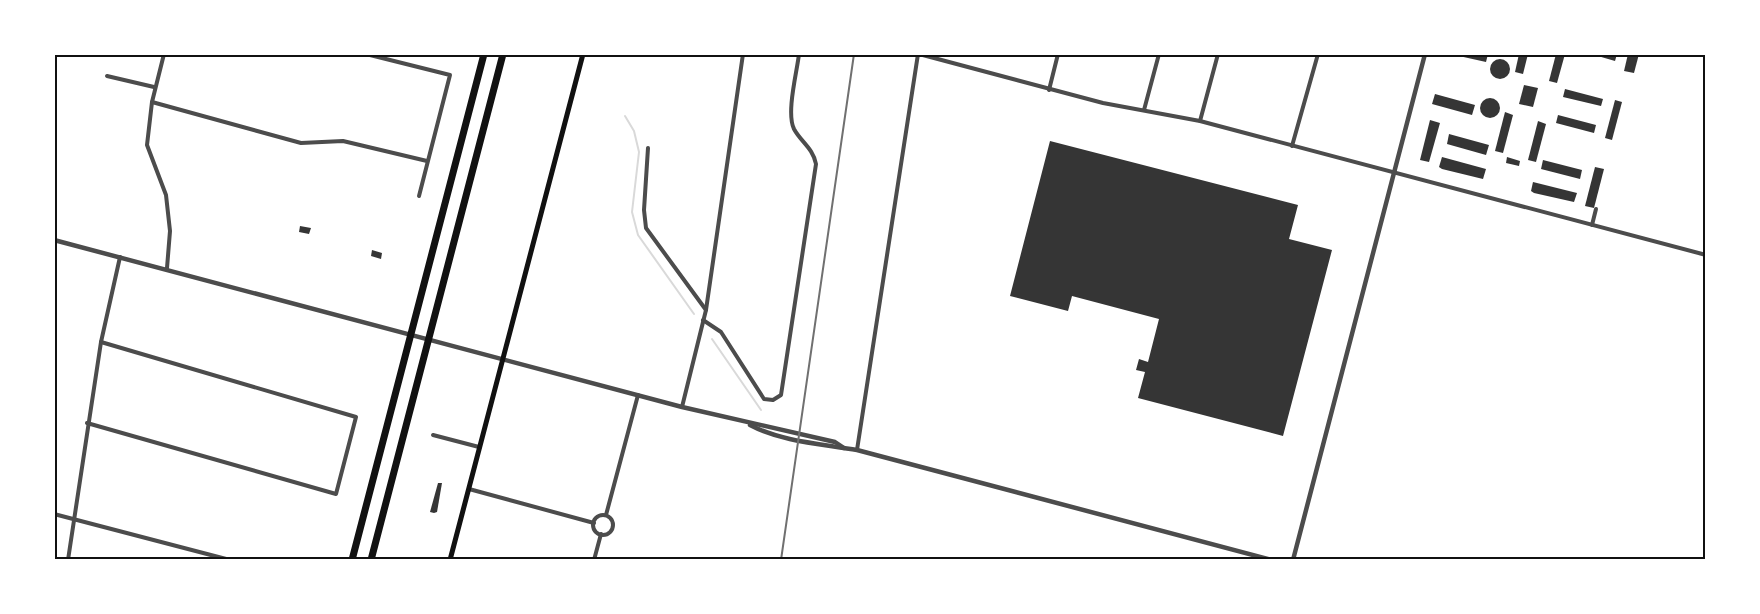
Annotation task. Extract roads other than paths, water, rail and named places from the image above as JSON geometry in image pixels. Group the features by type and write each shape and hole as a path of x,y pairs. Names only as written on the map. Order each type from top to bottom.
{"highway":[{"path":"352,560 484,54"},
{"path":"371,560 503,54"}],"main road":[{"path":"450,560 583,54"}],"street":[{"path":"164,54 154,87 147,145 166,195 170,231 167,268"},
{"path":"366,54 450,75 419,196"},
{"path":"682,407 706,310 743,54"},
{"path":"703,320 721,332 764,399 768,401 782,395 816,164 811,149 800,137 792,122 799,54"},
{"path":"857,450 919,54 1103,104 1200,121 1706,255"},
{"path":"1049,90 1058,54"},
{"path":"1144,110 1159,54"},
{"path":"1200,121 1218,54"},
{"path":"1292,146 1318,54"},
{"path":"1293,560 1425,54"},
{"path":"107,75 154,87"},
{"path":"152,102 301,143 342,141 427,161"},
{"path":"648,148 644,210 646,228 706,310"},
{"path":"1592,225 1596,209"},
{"path":"54,240 167,268 748,424 758,429 806,442 832,448 857,450 1272,560"},
{"path":"68,560 100,342 120,257"},
{"path":"87,423 336,494 356,417 100,342"},
{"path":"606,515 638,395"},
{"path":"433,435 480,447"},
{"path":"469,489 594,523"},
{"path":"54,514 230,560"},
{"path":"606,515 613,521 613,527 607,534 601,534 596,531 594,523 599,516 606,515"},
{"path":"594,560 601,534"}],"waterway":[{"path":"625,116 634,131 639,152 632,212 638,235 694,314"},
{"path":"712,339 761,410"}],"railway":[{"path":"781,560 854,54"}]}
